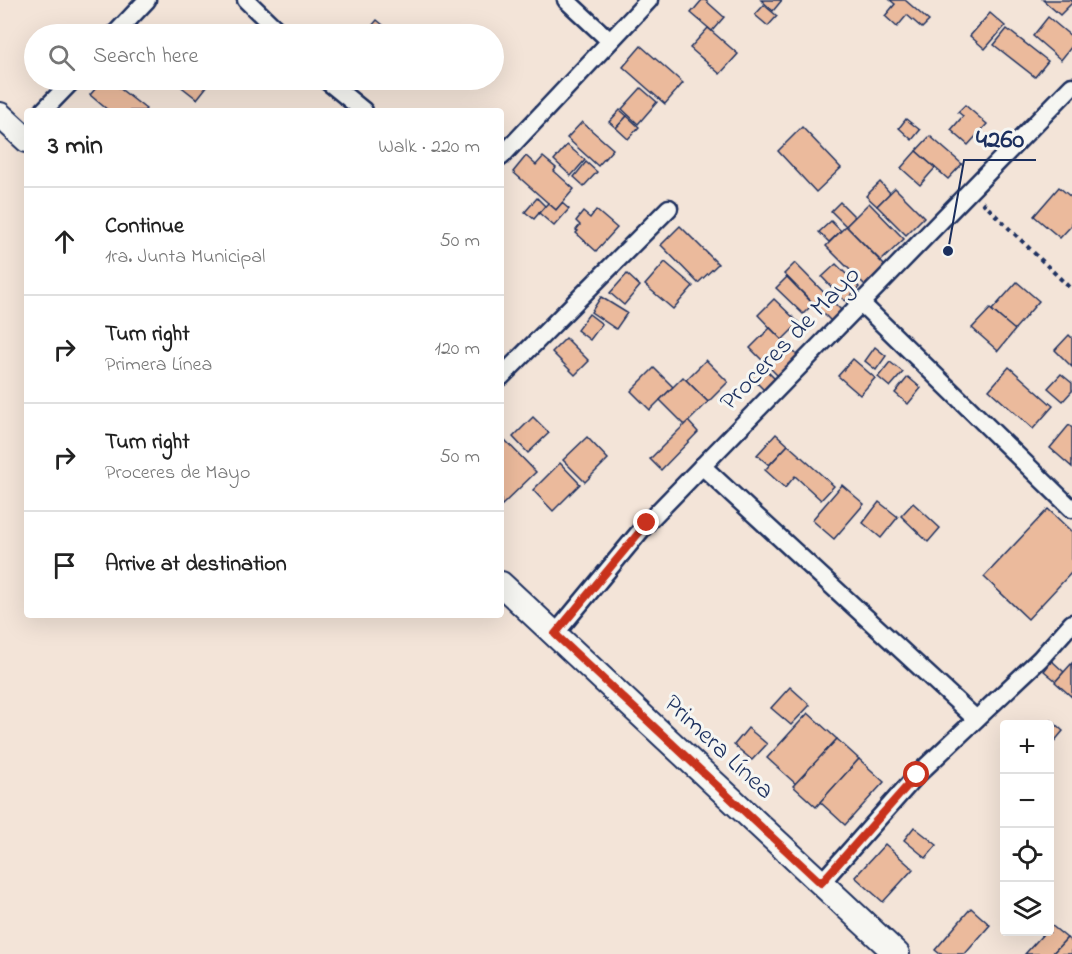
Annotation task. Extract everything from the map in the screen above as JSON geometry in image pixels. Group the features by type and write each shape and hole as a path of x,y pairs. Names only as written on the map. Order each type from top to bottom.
{"street":[{"path":"124,24 147,0"},
{"path":"246,0 271,24"},
{"path":"566,0 610,42"},
{"path":"504,153 649,0"},
{"name":"Proceres de Mayo","path":"555,634 647,523 1072,86"},
{"path":"46,108 63,90"},
{"path":"339,90 360,108"},
{"path":"0,115 24,133"},
{"path":"504,374 669,208"},
{"path":"861,303 1072,509"},
{"path":"702,466 976,719"},
{"name":"Primera Línea","path":"504,587 897,954"},
{"path":"821,883 917,775 1040,658 1072,623"}],"path":[{"path":"971,190 1072,290"}],"building":[{"path":"702,0 705,0 724,17 712,31 691,13"},
{"path":"761,0 782,0 773,11"},
{"path":"890,0 905,0 929,21 922,28 907,15 897,27 885,16 895,4"},
{"path":"1043,0 1072,0 1072,3 1060,15"},
{"path":"764,5 777,16 768,26 755,15"},
{"path":"990,13 1005,26 985,49 970,36"},
{"path":"1048,17 1072,37 1072,46 1061,60 1033,36"},
{"path":"708,28 738,54 720,74 690,48"},
{"path":"1007,29 1048,61 1035,77 994,45"},
{"path":"641,46 683,83 665,104 623,67"},
{"path":"641,88 657,102 638,124 622,109"},
{"path":"94,90 122,90 145,108 105,108 90,95"},
{"path":"186,90 204,90 197,99"},
{"path":"965,105 987,124 968,145 951,130 963,116 958,112"},
{"path":"620,110 627,116 616,128 609,122"},
{"path":"627,116 639,127 628,139 616,128"},
{"path":"906,119 920,130 912,140 899,128"},
{"path":"582,122 613,149 598,166 567,138"},
{"path":"802,127 841,168 816,192 778,151"},
{"path":"930,136 962,164 948,179 916,151"},
{"path":"567,145 585,160 571,176 554,160"},
{"path":"916,151 935,168 920,185 901,168"},
{"path":"526,156 536,165 543,157 556,168 554,171 574,189 556,210 513,172"},
{"path":"586,162 597,172 584,186 574,177"},
{"path":"880,182 890,193 877,206 866,196"},
{"path":"1059,187 1072,198 1072,225 1060,238 1034,216"},
{"path":"895,188 924,217 906,235 877,206"},
{"path":"537,198 545,206 534,219 525,212"},
{"path":"840,202 855,217 846,226 831,211"},
{"path":"548,203 556,210 562,203 569,209 554,226 539,213"},
{"path":"869,203 904,239 881,261 846,226"},
{"path":"596,210 617,228 596,251 576,233 580,225 576,221 583,212 590,218"},
{"path":"831,221 841,231 829,242 819,232"},
{"path":"680,226 718,264 698,283 661,245"},
{"path":"846,226 885,266 865,285 826,246"},
{"path":"665,262 693,286 673,309 645,285"},
{"path":"795,263 842,311 831,321 784,274"},
{"path":"836,264 859,287 845,301 822,277"},
{"path":"627,274 640,286 624,305 610,293"},
{"path":"787,277 813,304 803,314 776,288"},
{"path":"1017,282 1039,301 1014,330 992,310"},
{"path":"601,297 627,313 616,329 591,312"},
{"path":"774,299 799,323 782,340 758,315"},
{"path":"990,309 1015,330 998,351 972,328"},
{"path":"589,314 602,324 590,340 577,330"},
{"path":"770,328 799,357 779,377 750,348"},
{"path":"1069,335 1072,338 1072,367 1055,350"},
{"path":"566,338 589,361 575,375 552,352"},
{"path":"875,347 886,356 876,370 865,361"},
{"path":"853,359 875,378 860,395 838,376"},
{"path":"706,360 728,382 708,402 686,380"},
{"path":"890,362 903,372 890,387 878,377"},
{"path":"761,365 776,380 765,391 750,376"},
{"path":"1009,367 1053,406 1033,429 989,390"},
{"path":"654,368 673,387 650,410 631,391"},
{"path":"1061,374 1072,383 1072,391 1063,401 1048,388"},
{"path":"683,377 708,402 685,425 660,400"},
{"path":"908,377 921,388 908,404 895,393"},
{"path":"533,417 549,433 528,453 513,437"},
{"path":"688,421 698,432 661,470 650,459"},
{"path":"1069,425 1072,428 1072,467 1050,448"},
{"path":"776,434 788,445 769,465 757,455"},
{"path":"587,437 608,459 585,482 563,460"},
{"path":"504,441 536,472 504,503"},
{"path":"788,445 834,486 821,500 795,476 785,488 765,470"},
{"path":"560,463 580,484 553,511 533,490"},
{"path":"842,485 864,504 834,539 812,520"},
{"path":"879,502 898,517 881,538 863,523"},
{"path":"913,503 940,528 928,542 901,516"},
{"path":"1048,509 1072,532 1072,572 1028,619 984,577"},
{"path":"1052,661 1064,672 1056,681 1044,671"},
{"path":"1072,663 1072,697 1055,682"},
{"path":"790,687 810,705 791,725 771,708"},
{"path":"808,713 837,739 796,784 767,758"},
{"path":"1054,723 1063,731 1054,742"},
{"path":"748,728 767,744 752,760 734,745"},
{"path":"837,739 859,759 816,807 793,786"},
{"path":"859,759 884,782 845,825 820,802"},
{"path":"914,827 937,845 926,858 904,840"},
{"path":"885,844 913,869 883,902 855,877"},
{"path":"971,908 990,925 965,954 940,954 935,950"},
{"path":"1054,927 1067,938 1052,954 1025,954 1041,936 1054,936"},
{"path":"1067,938 1072,942 1072,954 1052,954"}],"place":[{"name":"4260","path":"948,251"}],"route":[{"path":"647,523 555,634 821,883 917,775"}]}
